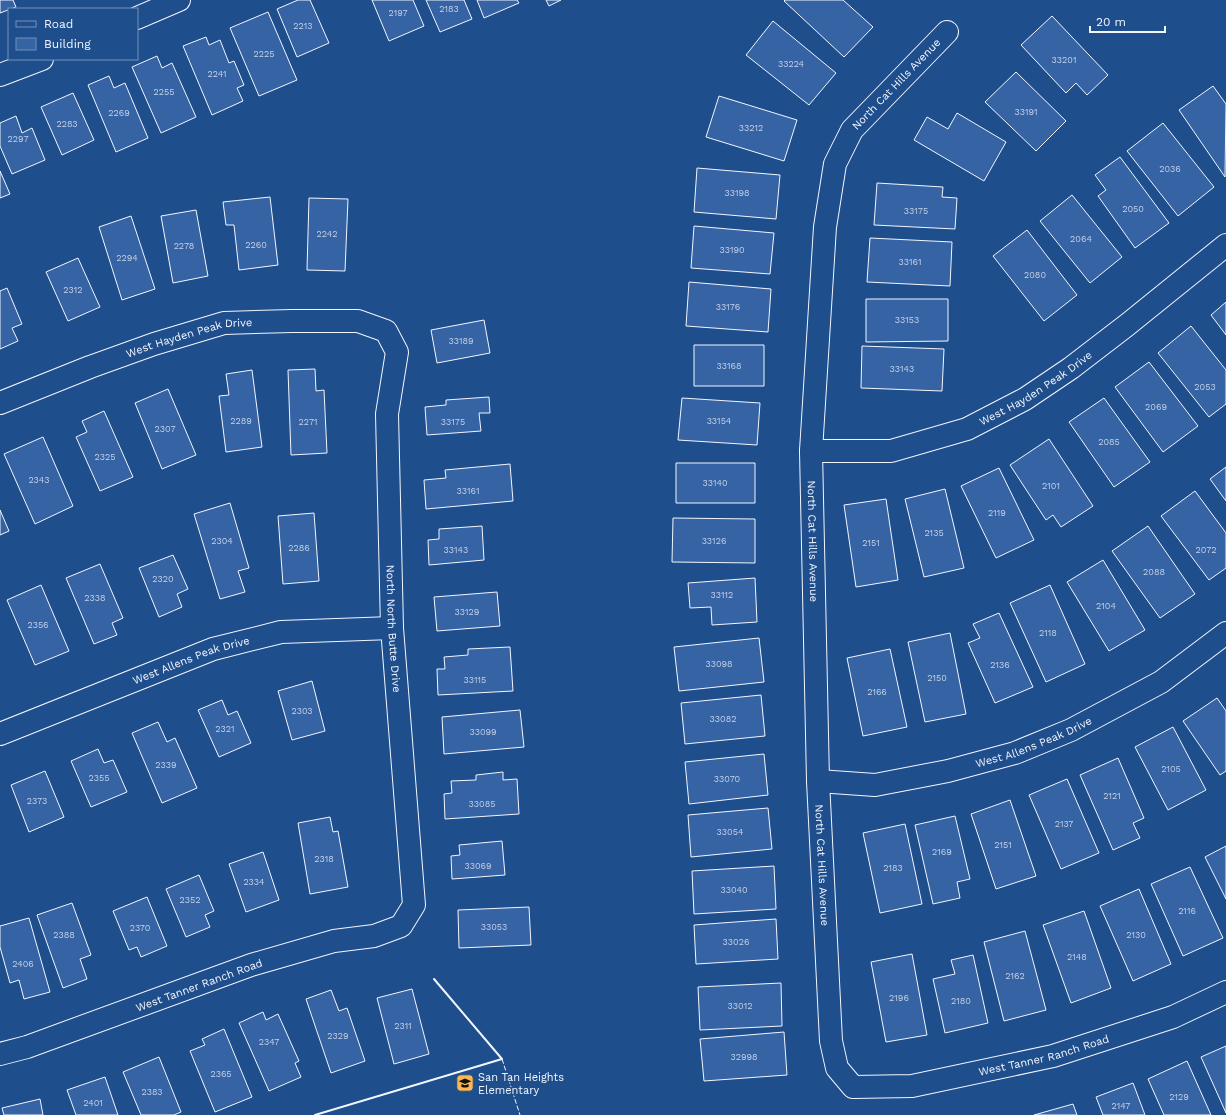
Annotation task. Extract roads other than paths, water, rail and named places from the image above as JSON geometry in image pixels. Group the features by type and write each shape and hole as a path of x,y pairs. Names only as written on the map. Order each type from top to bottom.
{"street":[{"path":"138,18 179,0"},
{"name":"North Cat Hills Avenue","path":"853,1087 837,1068 831,1041 818,781 811,451 825,227 835,164 852,130 947,32"},
{"path":"0,75 39,60"},
{"name":"West Hayden Peak Drive","path":"811,451 891,452 967,430 1026,399 1070,368 1127,325 1226,245"},
{"name":"West Hayden Peak Drive","path":"0,403 90,367 147,347 224,323 358,321 386,330"},
{"name":"North North Butte Drive","path":"386,330 397,352 388,414 392,628 414,905 401,926"},
{"name":"West Allens Peak Drive","path":"0,734 213,649 281,632 392,628"},
{"name":"West Allens Peak Drive","path":"818,781 875,785 948,771 1015,753 1071,730 1161,682 1226,633"},
{"name":"West Tanner Ranch Road","path":"0,1054 27,1047 251,965 334,941 374,936 401,926"},
{"name":"West Tanner Ranch Road","path":"853,1087 912,1086 1053,1056 1174,1017 1226,992"}],"place":[{"name":"San Tan Heights Elementary","path":"465,1083"}]}
